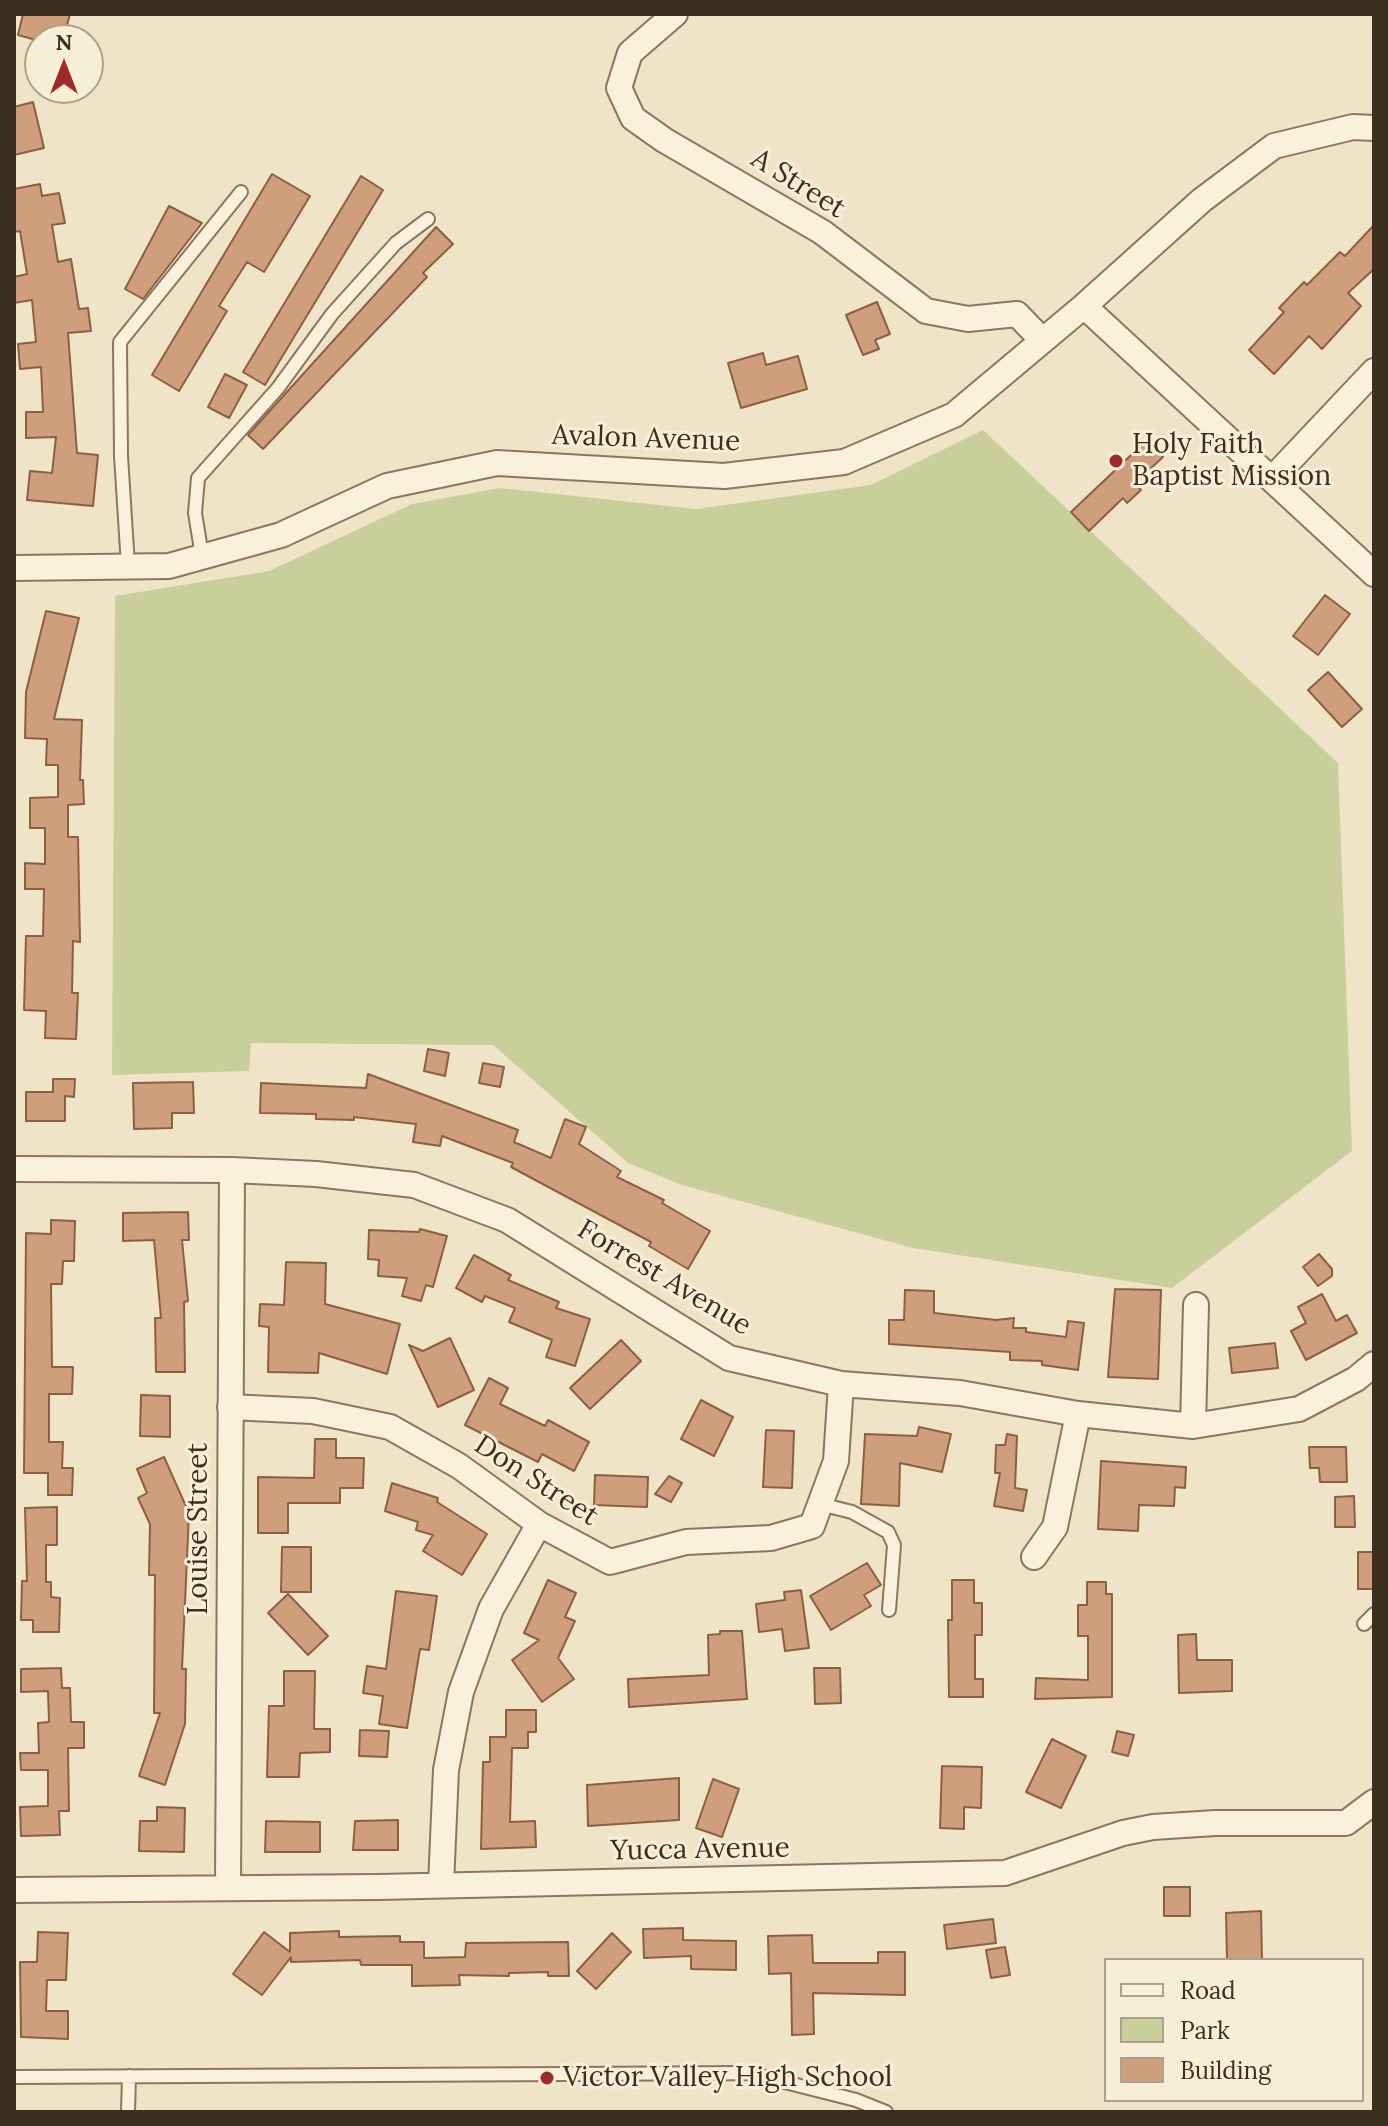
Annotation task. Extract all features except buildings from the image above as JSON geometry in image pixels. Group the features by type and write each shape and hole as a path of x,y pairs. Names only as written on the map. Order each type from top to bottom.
{"street":[{"name":"A Street","path":"675,14 630,53 619,88 633,118 664,140 822,232 926,311 968,319 1017,314 1042,340"},
{"name":"Avalon Avenue","path":"14,568 169,566 281,535 387,486 497,463 724,476 844,462 954,415 1084,306 1202,200 1274,146 1353,127 1374,128"},
{"path":"1084,306 1374,574"},
{"path":"1272,479 1374,371"},
{"name":"Forrest Avenue","path":"14,1169 232,1170 316,1174 414,1185 507,1220 729,1358 841,1384 960,1393 1078,1414 1193,1426 1299,1409 1356,1379 1374,1364"},
{"name":"Louise Street","path":"228,1888 232,1170"},
{"path":"1193,1426 1196,1305"},
{"name":"Don Street","path":"230,1407 313,1411 390,1427 459,1466 539,1524 610,1562 686,1542 771,1538 812,1526 836,1461 841,1384"},
{"path":"1034,1557 1055,1527 1078,1414"},
{"path":"441,1885 446,1770 461,1692 491,1609 539,1524"},
{"name":"Yucca Avenue","path":"14,1890 1005,1873 1123,1833 1153,1827 1215,1823 1346,1823 1374,1802"}],"lane":[{"path":"128,566 121,456 120,342 241,192"},
{"path":"202,556 195,513 198,478 278,388 342,302 396,243 428,219"},
{"path":"820,1504 852,1512 888,1532 894,1545 889,1610"},
{"path":"1364,1624 1374,1614"},
{"path":"14,2077 749,2073 856,2100 886,2112"},
{"path":"128,2112 129,2076"}],"green space":[{"path":"983,430 1338,763 1352,1151 1172,1288 913,1248 682,1185 628,1163 493,1045 251,1043 249,1071 112,1075 115,596 269,571 412,504 500,488 696,509 871,485"}],"place":[{"name":"Holy Faith Baptist Mission","path":"1116,461"},
{"name":"Victor Valley High School","path":"547,2078"}]}
